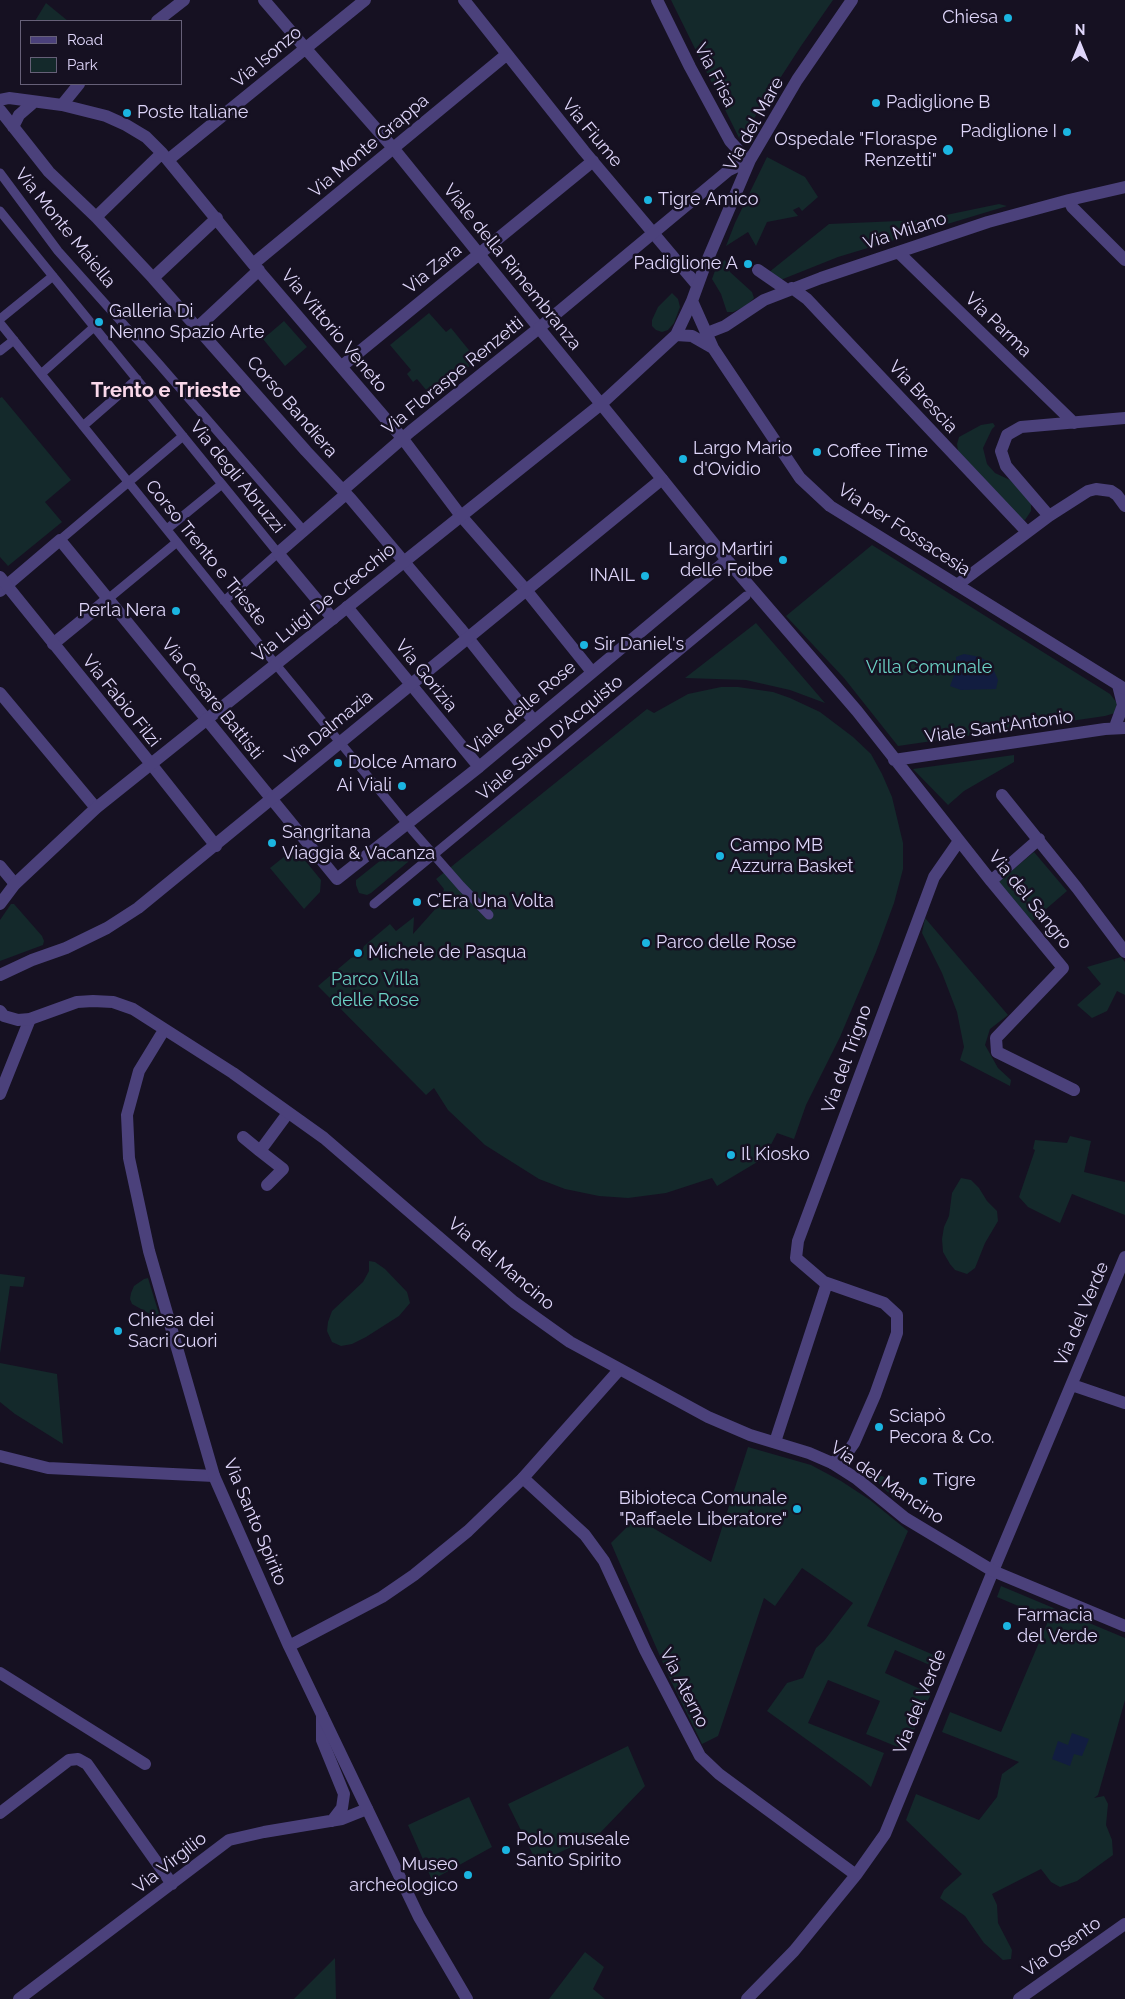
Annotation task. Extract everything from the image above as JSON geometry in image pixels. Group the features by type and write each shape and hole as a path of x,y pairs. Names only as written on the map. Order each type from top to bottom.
{"street":[{"path":"158,20 184,0"},
{"name":"Viale della Rimembranza","path":"264,0 394,149 600,405 728,560 857,711 894,760"},
{"name":"Via Isonzo","path":"96,217 165,156 306,50 364,0"},
{"name":"Via Fiume","path":"464,0 506,55 697,285"},
{"name":"Via Frisa","path":"658,0 690,67 730,141 750,160"},
{"name":"Via del Mare","path":"692,301 750,160 797,80 852,0"},
{"name":"Via Monte Grappa","path":"198,327 256,267 506,55"},
{"path":"62,105 78,85"},
{"name":"Via Vittorio Veneto","path":"0,100 9,98 62,105 106,116 146,137 165,156 256,267 403,439 462,516 526,590 592,672"},
{"path":"13,127 19,115 34,102"},
{"name":"Corso Bandiera","path":"0,110 49,172 96,217 198,327 405,561 534,721"},
{"name":"Via Floraspe Renzetti","path":"224,600 403,439 729,170 750,160"},
{"name":"Via Zara","path":"342,366 593,161"},
{"name":"Via Monte Maiella","path":"0,173 58,251 303,530"},
{"name":"Via Milano","path":"706,334 725,326 764,300 790,289 988,222 1125,187"},
{"path":"1069,200 1072,207 1125,260"},
{"name":"Via degli Abruzzi","path":"0,211 4,222 53,276 278,553"},
{"path":"153,278 217,218"},
{"name":"Via Parma","path":"898,252 1074,423"},
{"name":"Via Brescia","path":"758,270 807,299 1027,532"},
{"path":"0,319 53,276"},
{"name":"Via per Fossacesia","path":"692,301 713,348 800,478 830,506 1122,688"},
{"name":"Via Luigi De Crecchio","path":"0,904 14,884 96,808 600,405 676,335 692,301"},
{"name":"Corso Trento e Trieste","path":"0,323 340,742 461,886 489,915"},
{"path":"41,374 94,327"},
{"path":"676,335 692,336 713,348"},
{"path":"0,351 14,340"},
{"path":"83,426 137,379"},
{"path":"1049,516 1006,466 1002,451 1003,442 1014,430 1021,427 1125,418"},
{"path":"2,585 60,540 183,436"},
{"name":"Via Dalmazia","path":"0,974 66,948 107,928 138,908 662,479"},
{"path":"167,529 222,484"},
{"path":"957,584 1049,516 1088,490 1111,491 1125,506"},
{"name":"Via Cesare Battisti","path":"60,540 337,879"},
{"path":"53,644 177,542"},
{"path":"278,553 332,619"},
{"name":"Viale delle Rose","path":"337,879 479,767 728,560"},
{"name":"Via Fabio Filzi","path":"2,585 53,644 216,846"},
{"name":"Viale Salvo D'Acquisto","path":"374,904 746,596"},
{"name":"Via Gorizia","path":"347,607 479,767"},
{"path":"1119,726 1123,705 1122,688"},
{"path":"0,693 96,808"},
{"name":"Viale Sant'Antonio","path":"894,760 1119,726"},
{"name":"Via del Sangro","path":"894,760 1063,968 996,1038 998,1052 1074,1090"},
{"path":"1002,795 1125,952"},
{"path":"991,881 1038,839"},
{"name":"Via del Trigno","path":"828,1283 796,1258 798,1241 934,877 959,841"},
{"path":"0,866 14,884"},
{"name":"Via del Mancino","path":"0,1011 4,1016 11,1019 30,1019 77,1002 93,1001 113,1002 133,1010 232,1072 332,1145 514,1302 570,1342 708,1417 832,1463 857,1479 905,1518 992,1571 1125,1626"},
{"path":"0,1094 30,1019"},
{"name":"Via Santo Spirito","path":"164,1030 139,1071 127,1115 129,1158 149,1251 214,1476 289,1646 419,1917 467,1999"},
{"path":"260,1151 288,1113"},
{"path":"243,1137 283,1169 267,1185"},
{"name":"Via del Verde","path":"750,1998 794,1951 856,1875 886,1834 992,1571 1125,1257"},
{"path":"774,1442 828,1283 884,1303 897,1315 897,1333 875,1395 854,1443 847,1452 832,1463"},
{"path":"289,1646 382,1597 414,1575 468,1531 523,1478 619,1370"},
{"name":"Via del Verde","path":"1072,1384 1125,1403"},
{"path":"0,1456 48,1468 214,1476"},
{"name":"Via Aterno","path":"523,1478 585,1535 604,1561 650,1659 700,1756 718,1774 856,1875"},
{"path":"0,1673 145,1764"},
{"path":"322,1715 322,1740 344,1794 342,1808 332,1821"},
{"path":"0,1813 68,1760 78,1759 87,1764 172,1884"},
{"name":"Via Virgilio","path":"19,1999 218,1847 230,1840 264,1832 332,1821 367,1809"},
{"name":"Via Osento","path":"1019,1999 1125,1924"}],"green space":[{"path":"671,0 833,0 740,140"},
{"path":"46,3 67,20 36,20"},
{"path":"767,157 805,177 818,197 802,211 799,207 793,210 798,216 767,222 756,246 748,232 726,246 735,223"},
{"path":"999,204 1007,206 838,257 778,281 768,273 829,224 922,220"},
{"path":"725,260 730,272 752,292 754,298 746,306 733,312 727,312 721,294 712,279 716,268"},
{"path":"672,293 678,299 680,307 674,323 668,330 662,332 656,330 652,326 652,320 658,307"},
{"path":"429,313 446,332 451,328 477,360 432,397 417,379 413,382 407,374 411,370 390,345"},
{"path":"284,321 307,347 285,366 263,339"},
{"path":"2,397 71,480 45,502 62,522 8,566 0,557 0,398"},
{"path":"993,423 995,426 983,448 987,464 995,473 1010,480 1027,496 1031,503 1031,511 1025,520 1021,519 958,451 959,437 981,425"},
{"name":"Villa Comunale","path":"872,545 1110,694 1117,703 1115,713 898,746 844,678 786,616"},
{"path":"756,623 825,703 790,690 746,680 685,678"},
{"name":"Parco delle Rose","path":"721,687 738,687 773,692 790,698 820,712 853,737 871,754 892,797 903,843 903,869 894,903 876,952 840,1037 806,1105 794,1139 777,1133 764,1158 717,1186 712,1178 666,1193 628,1198 599,1196 565,1189 539,1179 485,1145 448,1110 434,1088 426,1095 318,986 351,958 360,955 364,946 390,924 396,931 414,917 413,934 438,906 444,889 436,879 647,709 654,713 688,694"},
{"path":"1014,755 1014,762 964,791 948,805 913,769"},
{"path":"295,848 321,880 320,892 304,909 270,868"},
{"path":"396,848 404,849 407,852 410,857 408,862 371,893 367,895 359,893 356,880"},
{"path":"1034,852 1067,891 1031,922 997,883"},
{"path":"11,904 14,904 42,936 44,941 43,945 0,961 0,920"},
{"path":"925,918 1008,1015 990,1029 985,1045 998,1068 1011,1080 1010,1086 960,1060 964,1047 957,1012 942,973 922,933"},
{"path":"1121,957 1125,962 1125,995 1117,991 1107,1011 1092,1018 1077,1005 1101,984 1087,967"},
{"path":"1070,1136 1091,1141 1084,1172 1125,1182 1125,1215 1072,1194 1060,1223 1028,1207 1019,1197 1035,1150 1033,1149 1035,1140 1067,1143"},
{"path":"961,1178 971,1180 979,1188 987,1201 997,1211 998,1221 985,1243 975,1268 967,1274 955,1270 950,1264 943,1252 942,1239 944,1227 949,1216 952,1193"},
{"path":"369,1261 375,1262 385,1269 407,1292 410,1303 399,1316 366,1337 352,1344 341,1346 332,1342 327,1331 328,1322 332,1311 363,1282 369,1271"},
{"path":"0,1274 25,1277 23,1287 10,1286 0,1353"},
{"path":"148,1278 159,1314 157,1316 132,1304 130,1299 134,1286"},
{"path":"0,1363 57,1374 63,1444 15,1414 0,1402"},
{"path":"748,1447 811,1465 841,1481 870,1500 908,1531 867,1626 936,1656 932,1666 895,1650 885,1673 931,1694 905,1750 866,1734 880,1701 828,1680 808,1723 884,1753 871,1787 767,1711 787,1683 803,1678 816,1648 824,1641 853,1603 802,1568 775,1606 764,1598 718,1736 702,1744 669,1677 611,1543 636,1518 711,1562"},
{"path":"865,1470 901,1483 895,1499"},
{"path":"1001,1586 1125,1638 1125,1700 1098,1795 1094,1798 1104,1796 1108,1804 1106,1825 1112,1840 1113,1855 1077,1881 1060,1887 1051,1882 1041,1869 992,1894 997,1905 998,1923 1012,1950 1011,1959 1003,1960 984,1943 965,1916 940,1898 944,1890 962,1874 906,1820 916,1794 979,1820 997,1797 1002,1774 1019,1762 942,1732 950,1712 1001,1732 1049,1619 997,1597"},
{"path":"628,1746 645,1786 599,1834 537,1863 508,1804"},
{"path":"469,1797 492,1847 432,1880 408,1825"},
{"path":"585,1952 604,1967 593,1989 605,1999 549,1999"},
{"path":"335,1958 336,1999 294,1999"}],"water":[{"path":"964,654 980,657 991,664 998,680 996,689 961,690 950,686 957,668 956,657"},
{"path":"1072,1733 1089,1739 1082,1756 1074,1754 1070,1766 1052,1759 1058,1741 1068,1745"}],"place":[{"name":"Chiesa","path":"1008,18"},
{"name":"Padiglione B","path":"876,103"},
{"name":"Poste Italiane","path":"127,113"},
{"name":"Padiglione I","path":"1067,132"},
{"name":"Ospedale \"Floraspe Renzetti\"","path":"948,150"},
{"name":"Tigre Amico","path":"648,200"},
{"name":"Padiglione A","path":"748,264"},
{"name":"Galleria Di Nenno Spazio Arte","path":"99,322"},
{"name":"Coffee Time","path":"817,452"},
{"name":"Largo Mario d'Ovidio","path":"683,459"},
{"name":"Largo Martiri delle Foibe","path":"783,560"},
{"name":"INAIL","path":"645,576"},
{"name":"Perla Nera","path":"176,611"},
{"name":"Sir Daniel's","path":"584,645"},
{"name":"Dolce Amaro","path":"338,763"},
{"name":"Ai Viali","path":"402,786"},
{"name":"Sangritana Viaggia & Vacanza","path":"272,843"},
{"name":"Campo MB Azzurra Basket","path":"720,856"},
{"name":"C’Era Una Volta","path":"417,902"},
{"name":"Parco delle Rose","path":"646,943"},
{"name":"Michele de Pasqua","path":"358,953"},
{"name":"Il Kiosko","path":"731,1155"},
{"name":"Chiesa dei Sacri Cuori","path":"118,1331"},
{"name":"Sciapò Pecora & Co.","path":"879,1427"},
{"name":"Tigre","path":"923,1481"},
{"name":"Bibioteca Comunale \"Raffaele Liberatore\"","path":"797,1509"},
{"name":"Farmacia del Verde","path":"1007,1626"},
{"name":"Polo museale Santo Spirito","path":"506,1850"},
{"name":"Museo archeologico","path":"468,1875"}],"district":[{"name":"Trento e Trieste","path":"166,391"}],"park label":[{"name":"Parco Villa delle Rose","path":"375,990"}]}
